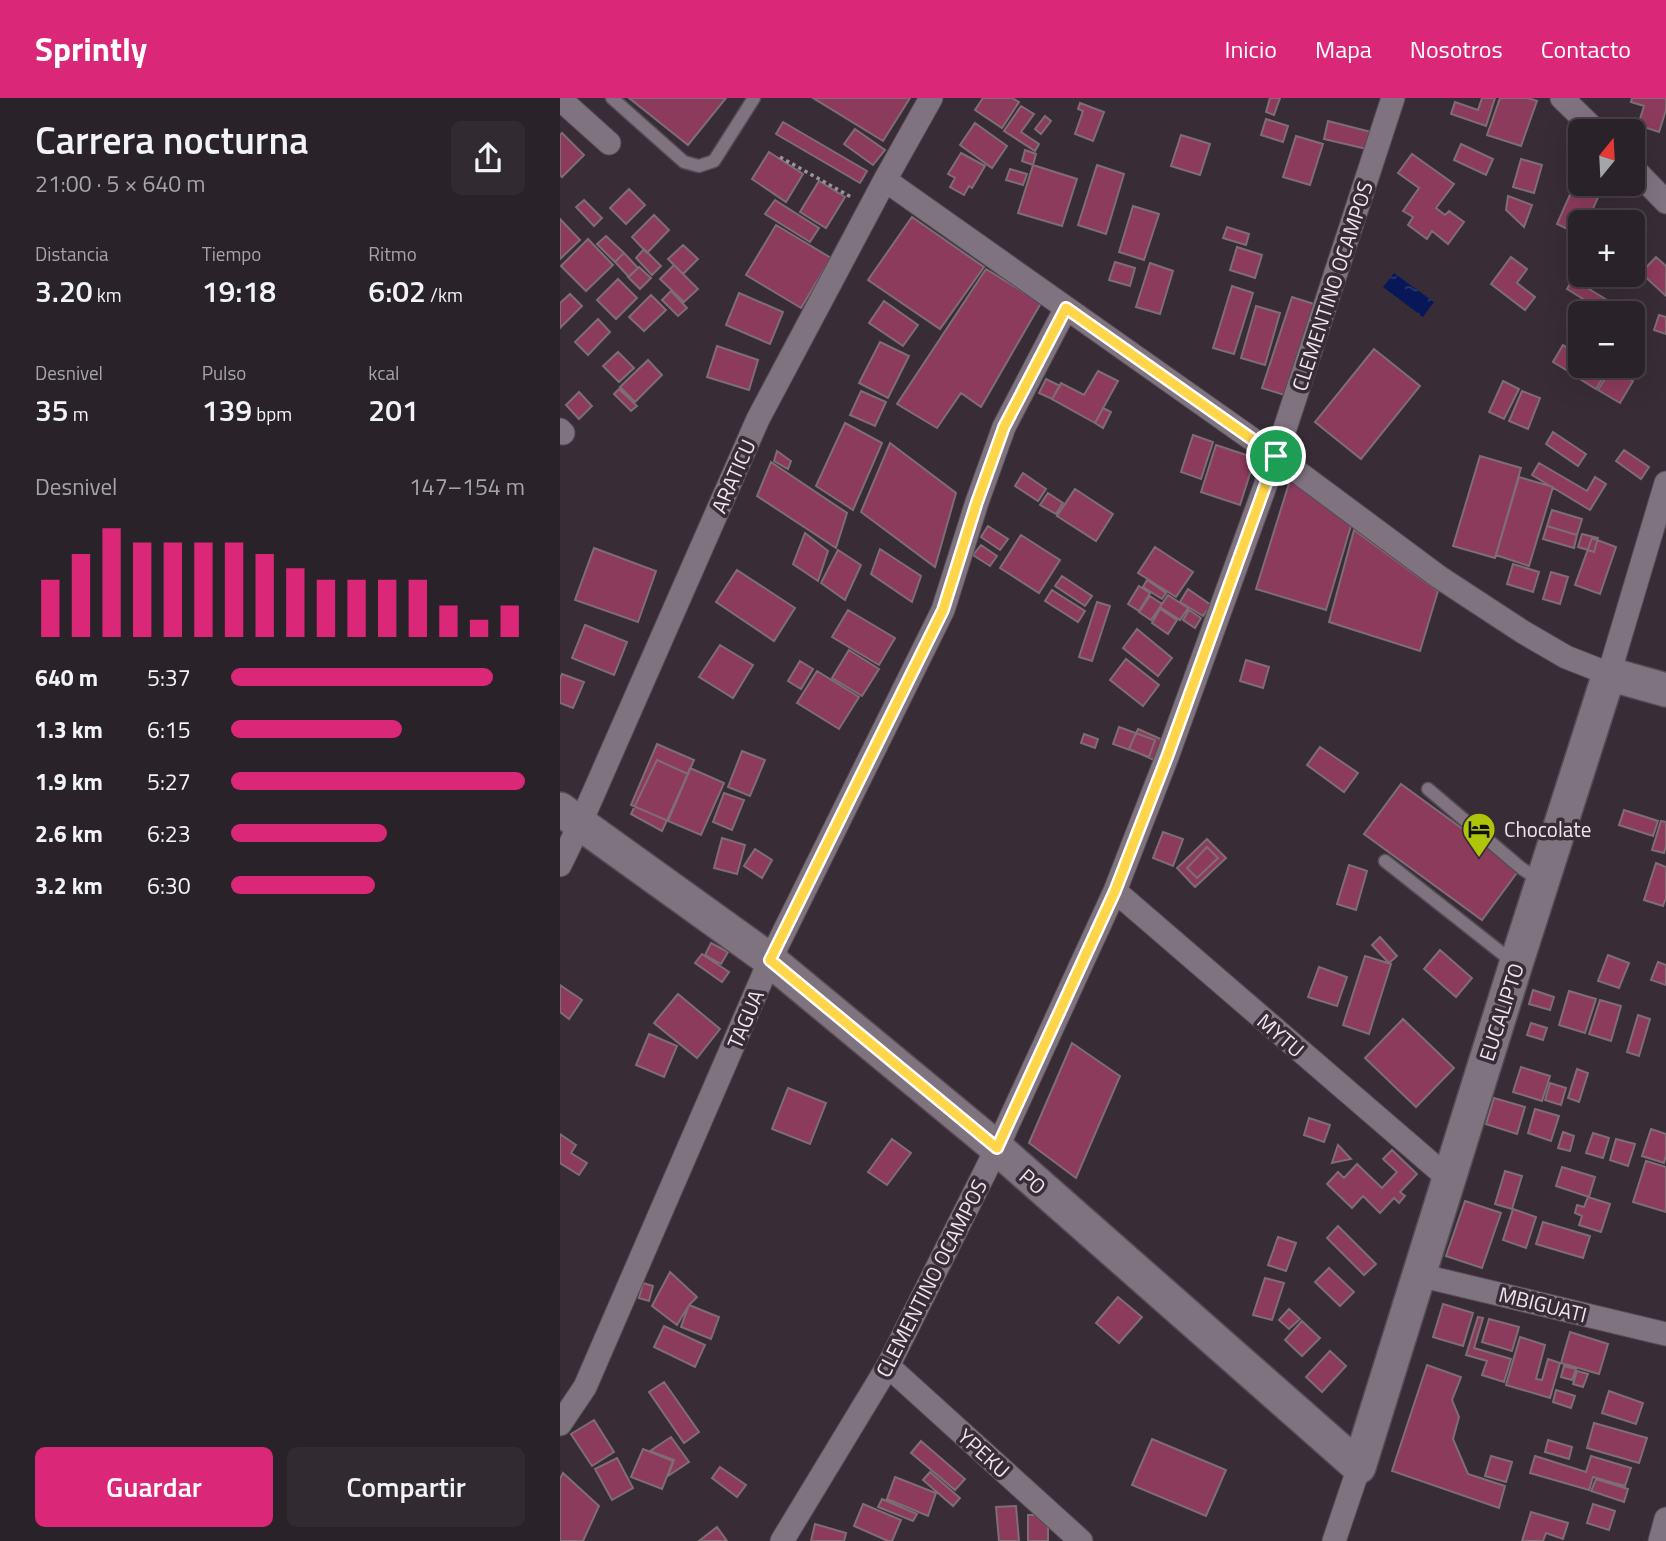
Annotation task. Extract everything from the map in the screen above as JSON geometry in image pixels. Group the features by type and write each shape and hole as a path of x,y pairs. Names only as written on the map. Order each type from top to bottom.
{"street":[{"name":"ARATICU","path":"560,865 570,817 758,419 931,98"},
{"name":"CLEMENTINO OCAMPOS","path":"782,1541 888,1366 997,1148 1115,891 1167,757 1276,456 1393,98"},
{"path":"1562,98 1584,119"},
{"path":"560,99 609,142"},
{"path":"885,180 1276,456 1439,577 1523,632 1566,657 1609,674 1666,690"},
{"path":"1645,180 1666,202"},
{"name":"TAGUA","path":"560,1424 585,1387 770,960 943,610 1004,427 1066,308"},
{"name":"EUCALIPTO","path":"1334,1541 1609,674 1666,483"},
{"name":"PO","path":"570,817 770,960 997,1148 1359,1467"},
{"name":"MYTU","path":"1115,891 1448,1178"},
{"name":"MBIGUATI","path":"1419,1275 1666,1334"},
{"name":"YPEKU","path":"888,1366 1081,1541"},
{"path":"1660,1541 1666,1519"}],"lane":[{"path":"612,98 684,162 699,166 714,161 754,98"},
{"path":"1428,789 1521,868 1542,882"},
{"path":"1385,862 1516,964"}],"path":[{"path":"779,157 871,207"}],"water":[{"path":"1394,273 1434,302 1423,317 1383,287"}],"building":[{"path":"629,98 726,98 688,145"},
{"path":"813,98 910,98 883,141"},
{"path":"983,98 1012,98 1019,102 1002,128 975,110"},
{"path":"1270,98 1280,98 1274,115 1266,112"},
{"path":"1482,98 1495,98 1486,126 1451,114 1455,102 1478,110"},
{"path":"1500,98 1528,98 1537,101 1521,146 1487,135"},
{"path":"1632,98 1666,98 1666,110 1659,132 1645,127 1645,119 1640,119 1644,106 1631,102"},
{"path":"1080,103 1104,112 1093,141 1075,134 1083,111 1078,109"},
{"path":"1021,106 1034,114 1021,132 1039,144 1035,151 1004,131"},
{"path":"1045,116 1051,121 1041,134 1035,129"},
{"path":"1266,119 1288,126 1283,142 1261,135"},
{"path":"1328,121 1375,133 1371,150 1324,139"},
{"path":"783,122 867,171 860,183 776,134"},
{"path":"975,123 1007,146 992,168 960,145"},
{"path":"855,129 885,150 873,165 844,144"},
{"path":"562,133 584,155 562,177 560,135"},
{"path":"1181,135 1210,144 1200,175 1171,166"},
{"path":"1296,136 1323,144 1310,185 1283,177"},
{"path":"1461,144 1493,159 1486,175 1454,160"},
{"path":"1025,150 1036,154 1033,165 1022,161"},
{"path":"769,152 803,174 786,202 752,179"},
{"path":"961,153 985,166 972,188 969,186 964,195 950,187 955,178 948,174"},
{"path":"1412,154 1454,184 1436,208 1445,215 1449,211 1464,222 1448,244 1432,231 1427,239 1408,225 1413,217 1403,211 1419,188 1398,173"},
{"path":"1521,159 1542,165 1534,193 1513,187"},
{"path":"1033,165 1077,179 1062,226 1018,213"},
{"path":"1097,165 1124,174 1106,234 1078,225"},
{"path":"1010,169 1027,174 1023,185 1006,180"},
{"path":"819,181 845,197 826,228 800,212"},
{"path":"629,189 645,205 626,224 610,208"},
{"path":"1508,196 1532,205 1524,227 1506,210"},
{"path":"1569,196 1599,196 1592,210 1568,210 1568,229 1557,224"},
{"path":"584,200 602,218 594,226 576,207"},
{"path":"775,200 819,228 810,242 765,214"},
{"path":"1133,206 1159,214 1144,260 1119,252"},
{"path":"654,215 669,230 647,253 632,237"},
{"path":"912,217 984,267 940,329 868,280"},
{"path":"560,219 580,240 560,259"},
{"path":"776,225 831,258 801,308 746,275"},
{"path":"1227,227 1249,234 1246,245 1223,238"},
{"path":"606,236 624,253 615,262 597,244"},
{"path":"588,239 613,265 586,291 561,266"},
{"path":"683,245 698,259 683,274 668,259"},
{"path":"1237,247 1262,255 1255,278 1230,270"},
{"path":"644,249 661,266 652,275 636,258"},
{"path":"624,253 638,268 629,277 615,262"},
{"path":"1511,257 1527,269 1517,283 1535,297 1525,310 1491,284"},
{"path":"1656,257 1666,266 1666,296 1645,277 1645,269"},
{"path":"1115,262 1135,268 1130,286 1109,280"},
{"path":"1150,263 1173,271 1160,314 1136,307"},
{"path":"674,265 698,289 684,302 660,279"},
{"path":"639,267 651,278 640,289 628,277"},
{"path":"986,269 1041,303 981,407 961,393 937,428 897,404"},
{"path":"618,279 637,298 616,319 597,300"},
{"path":"1232,286 1253,293 1234,354 1213,348"},
{"path":"1586,287 1607,300 1586,301 1567,289"},
{"path":"671,291 687,308 678,316 662,300"},
{"path":"739,293 783,312 770,344 726,325"},
{"path":"570,294 582,306 560,328 560,303"},
{"path":"651,295 666,310 644,331 629,317"},
{"path":"1292,297 1317,305 1288,396 1262,388"},
{"path":"884,301 918,325 903,346 869,323"},
{"path":"1256,306 1280,313 1265,365 1241,358"},
{"path":"1659,315 1666,317 1666,334 1654,330"},
{"path":"598,319 610,332 588,355 575,342"},
{"path":"880,342 909,356 888,398 859,383"},
{"path":"1563,345 1568,348 1568,371 1553,362"},
{"path":"717,346 758,360 749,390 707,377"},
{"path":"1374,349 1420,386 1361,459 1315,422"},
{"path":"618,352 634,368 619,382 603,366"},
{"path":"648,360 662,375 635,402 620,387"},
{"path":"1098,371 1118,381 1095,423 1052,399 1061,383 1084,395"},
{"path":"1578,378 1603,378 1596,389"},
{"path":"1606,378 1628,378 1633,381 1620,403 1598,390"},
{"path":"1046,379 1060,386 1052,399 1039,393"},
{"path":"1503,381 1519,389 1504,419 1489,412"},
{"path":"619,389 637,406 631,411 614,394"},
{"path":"861,391 886,402 875,426 850,415"},
{"path":"1522,391 1540,398 1528,429 1509,421"},
{"path":"579,392 592,406 579,419 566,405"},
{"path":"1103,408 1111,412 1103,428 1095,423"},
{"path":"845,423 882,443 853,510 816,486"},
{"path":"1553,432 1586,454 1578,466 1546,444"},
{"path":"1193,435 1213,442 1201,479 1181,472"},
{"path":"890,443 956,493 935,567 861,512"},
{"path":"1216,445 1255,458 1240,505 1201,492"},
{"path":"1624,450 1649,467 1641,479 1616,461"},
{"path":"777,451 791,461 788,469 774,461"},
{"path":"1480,456 1521,468 1495,558 1453,546"},
{"path":"771,462 847,513 836,548 757,496"},
{"path":"1539,463 1587,491 1595,477 1606,484 1590,510 1532,475"},
{"path":"1023,473 1046,489 1038,501 1015,486"},
{"path":"1291,477 1353,519 1326,610 1256,589"},
{"path":"1519,477 1553,487 1529,566 1496,555"},
{"path":"1075,489 1113,514 1096,541 1057,516"},
{"path":"1048,493 1063,503 1056,514 1040,505"},
{"path":"1552,510 1582,519 1577,535 1547,526"},
{"path":"988,526 1008,539 1000,550 981,537"},
{"path":"1547,526 1577,535 1574,548 1543,539"},
{"path":"1354,530 1438,591 1420,651 1329,622"},
{"path":"805,533 828,551 818,581 793,564"},
{"path":"1582,534 1598,538 1594,552 1578,547"},
{"path":"1021,535 1060,560 1039,593 1000,568"},
{"path":"1592,538 1616,547 1600,594 1575,585"},
{"path":"981,545 997,556 990,566 973,555"},
{"path":"1155,547 1193,572 1176,597 1138,573"},
{"path":"594,548 656,571 638,622 575,600"},
{"path":"880,549 921,576 912,602 871,574"},
{"path":"838,550 861,565 845,600 821,583"},
{"path":"1513,564 1539,572 1533,592 1507,584"},
{"path":"737,570 795,608 774,641 716,602"},
{"path":"1551,572 1568,577 1560,604 1543,599"},
{"path":"1062,576 1092,596 1085,606 1055,586"},
{"path":"1147,580 1166,593 1162,599 1143,587"},
{"path":"1139,586 1150,593 1139,611 1128,604"},
{"path":"1188,589 1211,605 1203,616 1180,602"},
{"path":"1052,590 1085,611 1078,622 1045,601"},
{"path":"1168,595 1188,608 1180,620 1160,607"},
{"path":"1150,596 1162,604 1151,620 1139,612"},
{"path":"1097,602 1110,606 1092,661 1079,657"},
{"path":"1160,609 1177,620 1168,634 1152,623"},
{"path":"848,610 895,638 879,665 832,637"},
{"path":"1189,610 1201,618 1195,628 1183,620"},
{"path":"585,625 627,642 614,675 572,658"},
{"path":"1137,629 1172,658 1158,676 1123,648"},
{"path":"720,645 753,665 733,698 699,677"},
{"path":"849,650 879,669 862,696 832,678"},
{"path":"1126,659 1159,685 1143,706 1110,680"},
{"path":"1246,660 1269,667 1263,688 1240,681"},
{"path":"800,661 813,669 801,689 788,681"},
{"path":"817,671 859,697 839,729 797,703"},
{"path":"562,674 584,682 573,708 560,703"},
{"path":"1119,727 1155,740 1149,757 1113,744"},
{"path":"1138,729 1163,740 1154,760 1129,749"},
{"path":"1084,734 1098,739 1095,748 1081,743"},
{"path":"657,744 694,760 668,821 631,805"},
{"path":"1320,747 1358,773 1344,792 1307,765"},
{"path":"742,751 765,760 750,796 728,787"},
{"path":"657,760 688,774 662,831 631,814"},
{"path":"690,768 724,783 701,835 668,821"},
{"path":"1401,784 1519,870 1482,920 1364,834"},
{"path":"724,793 744,800 732,830 713,822"},
{"path":"1624,810 1658,821 1653,836 1619,825"},
{"path":"1661,821 1666,822 1664,853 1652,850"},
{"path":"1163,832 1183,839 1173,866 1153,858"},
{"path":"722,838 745,845 737,874 714,868"},
{"path":"1207,839 1226,858 1195,887 1177,868"},
{"path":"1207,847 1218,858 1197,878 1187,868"},
{"path":"755,849 772,860 762,878 744,866"},
{"path":"1656,863 1666,867 1666,898 1663,906 1644,900"},
{"path":"1349,865 1367,871 1356,910 1337,904"},
{"path":"1380,937 1397,956 1389,963 1372,945"},
{"path":"711,943 728,952 721,964 705,955"},
{"path":"1440,950 1472,978 1456,997 1424,969"},
{"path":"702,954 729,972 722,982 695,963"},
{"path":"1608,955 1629,963 1619,988 1598,981"},
{"path":"1365,956 1391,964 1369,1034 1343,1025"},
{"path":"1658,962 1666,965 1666,985 1651,980"},
{"path":"1319,967 1347,977 1337,1006 1308,997"},
{"path":"560,985 582,1000 569,1019 560,1012"},
{"path":"1533,990 1554,997 1550,1010 1529,1004"},
{"path":"1569,991 1596,999 1585,1033 1559,1025"},
{"path":"678,994 720,1029 697,1058 654,1023"},
{"path":"1600,1000 1621,1006 1611,1041 1589,1034"},
{"path":"1638,1015 1650,1019 1639,1056 1627,1052"},
{"path":"1403,1019 1454,1068 1416,1107 1365,1058"},
{"path":"1531,1023 1547,1028 1543,1040 1527,1035"},
{"path":"649,1034 677,1046 664,1077 636,1065"},
{"path":"1072,1043 1120,1076 1076,1178 1029,1143"},
{"path":"1521,1067 1550,1076 1542,1101 1513,1092"},
{"path":"1577,1069 1588,1073 1579,1102 1568,1098"},
{"path":"1550,1083 1566,1088 1561,1105 1545,1100"},
{"path":"788,1088 826,1103 810,1144 772,1129"},
{"path":"1494,1098 1525,1107 1517,1134 1486,1124"},
{"path":"1535,1109 1559,1116 1551,1141 1528,1133"},
{"path":"1309,1118 1330,1125 1324,1142 1304,1135"},
{"path":"1651,1129 1666,1134 1664,1163 1642,1156"},
{"path":"1563,1132 1574,1136 1570,1151 1558,1148"},
{"path":"1593,1133 1609,1138 1603,1158 1586,1153"},
{"path":"560,1134 576,1145 571,1153 587,1163 579,1175 560,1163"},
{"path":"892,1139 911,1153 887,1185 868,1172"},
{"path":"1616,1139 1635,1144 1628,1166 1610,1160"},
{"path":"1338,1145 1351,1159 1332,1163"},
{"path":"1392,1150 1417,1174 1400,1192 1405,1196 1399,1203 1394,1198 1380,1213 1363,1196 1352,1208 1327,1184 1338,1172 1344,1178 1357,1164 1382,1188 1397,1172 1383,1159"},
{"path":"1646,1161 1666,1167 1666,1212 1633,1202"},
{"path":"1562,1167 1595,1177 1589,1197 1556,1186"},
{"path":"1505,1171 1522,1176 1512,1209 1495,1204"},
{"path":"1588,1197 1610,1204 1601,1232 1579,1225 1582,1216 1575,1213 1577,1205 1584,1207"},
{"path":"1465,1201 1501,1213 1482,1268 1446,1256"},
{"path":"1513,1209 1536,1217 1526,1248 1503,1240"},
{"path":"1543,1222 1590,1236 1583,1258 1536,1244"},
{"path":"1338,1226 1376,1264 1364,1275 1327,1238"},
{"path":"1278,1237 1296,1243 1286,1271 1268,1265"},
{"path":"1329,1268 1354,1292 1340,1306 1315,1282"},
{"path":"670,1272 697,1297 677,1325 652,1306"},
{"path":"1265,1278 1284,1283 1272,1320 1253,1315"},
{"path":"643,1283 653,1286 649,1301 639,1298"},
{"path":"1118,1297 1142,1317 1119,1343 1096,1323"},
{"path":"1443,1304 1473,1313 1463,1346 1433,1337"},
{"path":"689,1305 719,1317 711,1339 681,1327"},
{"path":"1289,1309 1300,1319 1289,1329 1279,1320"},
{"path":"1478,1317 1483,1318 1474,1348 1511,1359 1504,1382 1482,1375 1487,1361 1466,1355"},
{"path":"1489,1319 1519,1327 1512,1351 1482,1342"},
{"path":"1302,1321 1320,1338 1302,1356 1285,1340"},
{"path":"664,1326 705,1345 695,1367 654,1347"},
{"path":"1570,1332 1608,1344 1599,1374 1561,1363"},
{"path":"1520,1337 1545,1345 1536,1379 1542,1380 1548,1359 1560,1363 1550,1398 1506,1385"},
{"path":"1330,1351 1346,1366 1322,1392 1306,1377"},
{"path":"1427,1365 1461,1377 1452,1400 1459,1417 1453,1439 1468,1474 1505,1486 1499,1508 1392,1471"},
{"path":"1564,1366 1576,1369 1572,1380 1561,1377"},
{"path":"1577,1371 1588,1374 1583,1387 1573,1384"},
{"path":"664,1382 699,1432 684,1443 649,1392"},
{"path":"1556,1390 1575,1396 1571,1408 1553,1402"},
{"path":"1609,1391 1643,1403 1636,1424 1602,1413"},
{"path":"594,1420 614,1452 592,1466 571,1434"},
{"path":"1594,1423 1647,1438 1639,1463 1587,1448"},
{"path":"671,1437 689,1462 668,1476 674,1460 650,1451"},
{"path":"1152,1439 1226,1470 1206,1516 1132,1485"},
{"path":"1548,1440 1572,1447 1569,1459 1545,1452"},
{"path":"921,1441 965,1479 955,1490 911,1453"},
{"path":"643,1449 673,1461 662,1489 631,1477"},
{"path":"1491,1456 1512,1462 1506,1482 1485,1476"},
{"path":"1535,1456 1586,1472 1591,1456 1631,1468 1625,1486 1593,1477 1589,1490 1530,1473"},
{"path":"617,1458 633,1488 612,1500 595,1469"},
{"path":"720,1467 746,1485 737,1497 712,1478"},
{"path":"930,1472 960,1498 953,1506 923,1480"},
{"path":"563,1473 599,1506 583,1541 560,1541 560,1479"},
{"path":"895,1477 936,1493 928,1516 887,1499"},
{"path":"1596,1479 1628,1489 1624,1502 1591,1491"},
{"path":"882,1499 917,1514 913,1521 878,1507"},
{"path":"863,1504 901,1520 892,1541 854,1526"},
{"path":"1593,1504 1615,1511 1609,1530 1587,1523"},
{"path":"1016,1506 1019,1541 999,1541 996,1507"},
{"path":"1531,1512 1568,1523 1563,1539 1546,1533 1543,1541 1522,1541"},
{"path":"1028,1515 1048,1515 1048,1541 1028,1541"},
{"path":"815,1524 846,1533 844,1541 811,1541"},
{"path":"717,1527 727,1541 699,1541"}],"place":[{"name":"Chocolate","path":"1479,859"}],"route":[{"path":"1066,308 1276,456 1167,757 1115,891 997,1148 770,960 943,610 1004,427 1066,308"}]}
